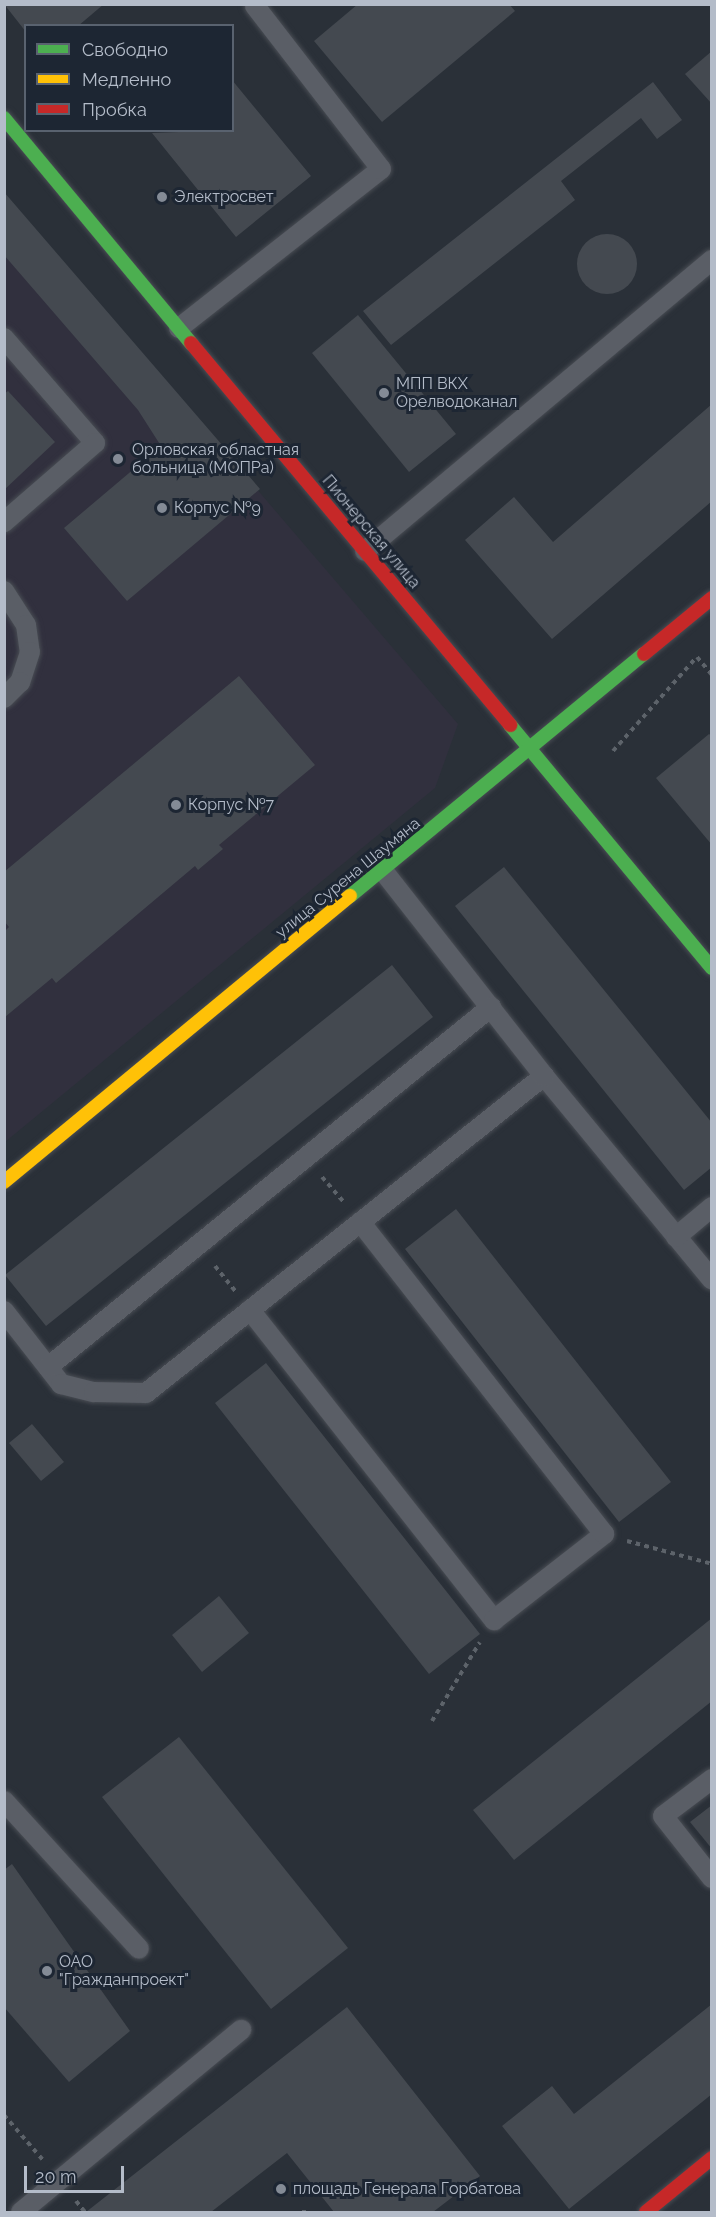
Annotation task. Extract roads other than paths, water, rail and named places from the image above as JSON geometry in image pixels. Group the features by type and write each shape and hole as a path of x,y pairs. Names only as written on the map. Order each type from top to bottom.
{"main road":[{"name":"Пионерская улица","path":"4,118 711,968"},
{"name":"улица Сурена Шаумяна","path":"4,1182 530,750 711,598"},
{"path":"646,2212 711,2158"}],"lane":[{"path":"179,328 381,169 255,6"},
{"path":"364,551 711,260"},
{"path":"4,338 95,443 4,522"},
{"path":"4,591 26,625 30,652 20,682 4,698"},
{"path":"383,871 544,1076 711,1280"},
{"path":"48,1367 491,1008"},
{"path":"4,1311 61,1384 94,1392 146,1393 544,1076"},
{"path":"676,1237 711,1208"},
{"path":"250,1310 494,1620 604,1534 360,1222"},
{"path":"711,1779 663,1816 711,1878"},
{"path":"4,1801 139,1949"},
{"path":"21,2212 241,2030"}],"place":[{"name":"Электросвет","path":"162,197"},
{"name":"МПП ВКХ Орелводоканал","path":"384,393"},
{"name":"Орловская областная больница (МОПРа)","path":"118,459"},
{"name":"Корпус №9","path":"162,508"},
{"name":"Корпус №7","path":"176,805"},
{"name":"ОАО \"Гражданпроект\"","path":"47,1971"},
{"name":"площадь Генерала Горбатова","path":"281,2189"}]}
